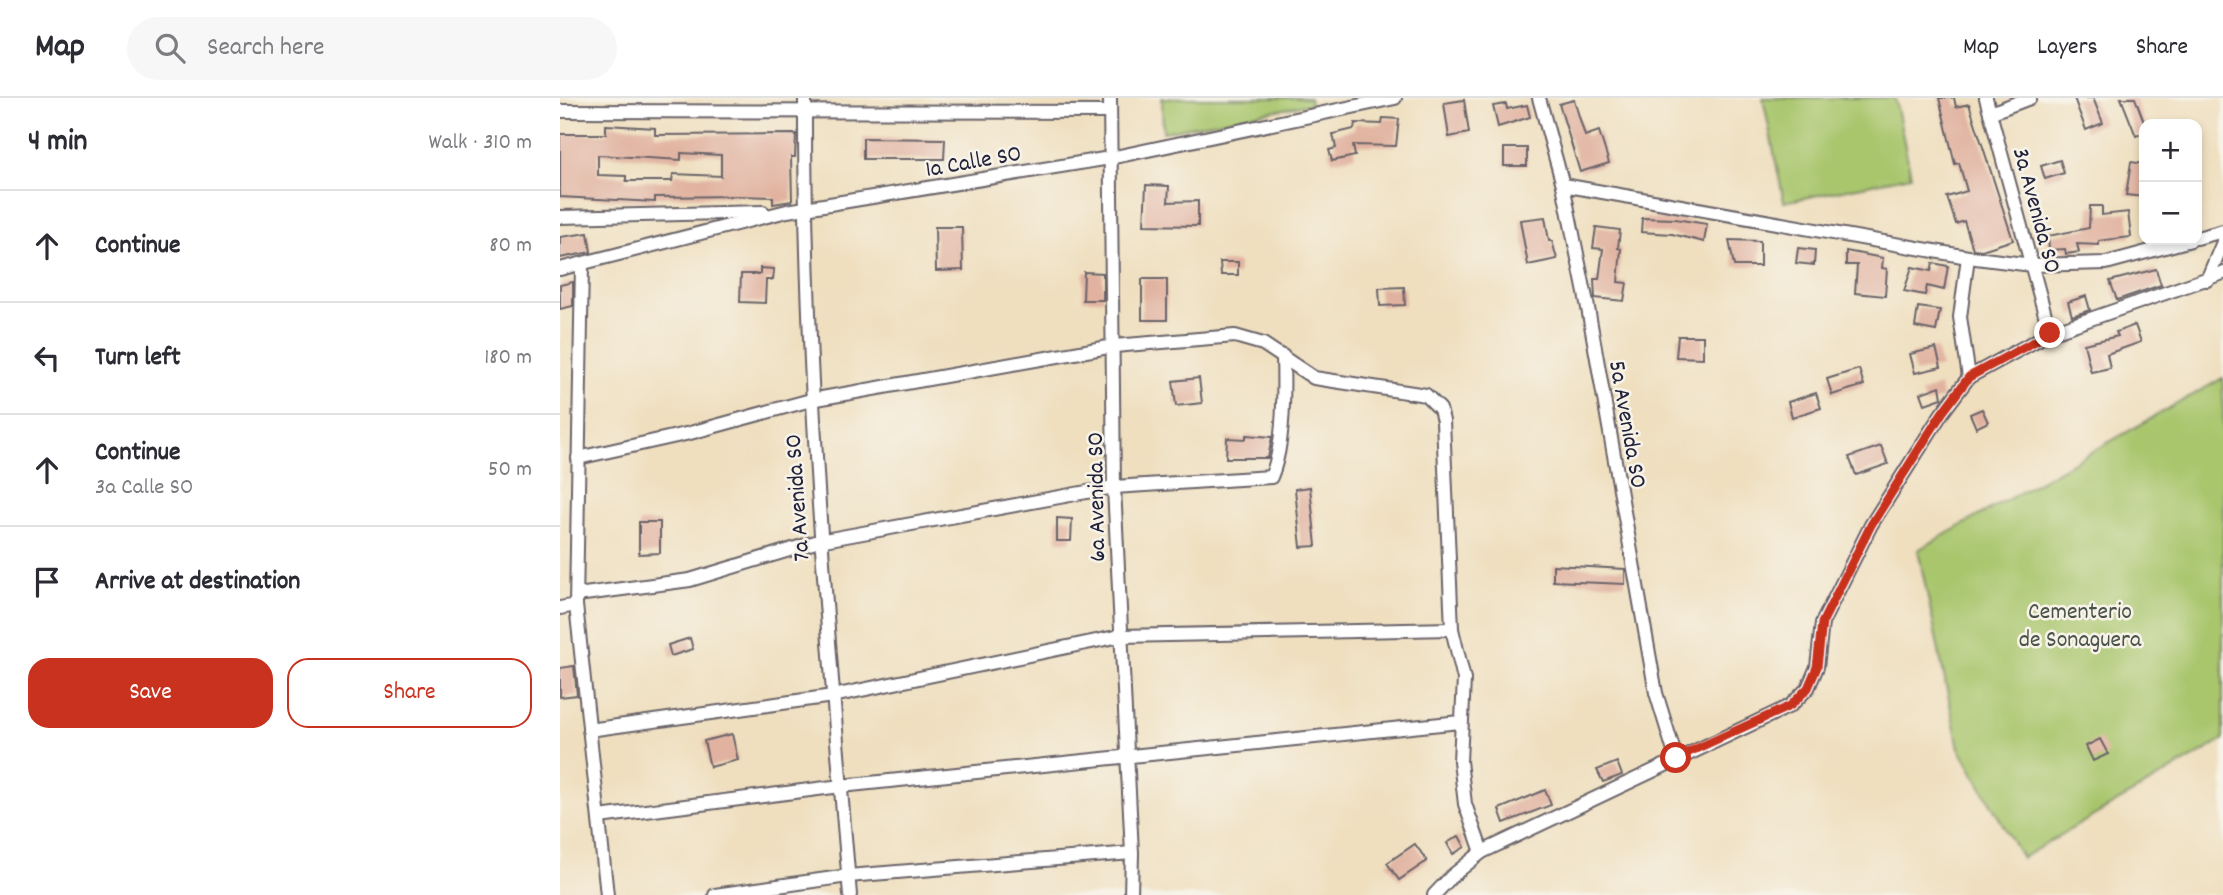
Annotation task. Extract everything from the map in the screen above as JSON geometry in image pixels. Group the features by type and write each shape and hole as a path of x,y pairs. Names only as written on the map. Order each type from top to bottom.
{"street":[{"name":"6a Avenida SO","path":"1110,98 1114,487 1132,853 1131,895"},
{"name":"1a Calle SO","path":"560,269 787,211 1110,158 1395,98"},
{"name":"5a Avenida SO","path":"1539,98 1563,186 1651,667 1676,758"},
{"name":"3a Avenida SO","path":"1986,98 2050,333"},
{"path":"1990,113 2030,98"},
{"path":"560,111 805,105 1110,112"},
{"name":"7a Avenida SO","path":"805,105 804,210 819,541 850,895"},
{"path":"1563,186 1968,257 2032,265 2106,263 2173,245"},
{"path":"560,217 787,211"},
{"path":"2202,237 2223,231"},
{"path":"2207,280 2223,242"},
{"path":"1968,257 1960,317 1969,377"},
{"path":"582,265 577,600 607,895"},
{"path":"1434,895 1482,852 1790,706 1808,688 1817,667 1822,623 1871,525 1942,413 1969,377 2050,333 2223,274"},
{"path":"578,458 690,433 811,400 1114,345 1235,335 1263,344 1314,378 1426,394 1440,409 1443,421 1452,629 1464,679 1460,722 1465,804 1482,852"},
{"path":"560,608 577,600 690,580 819,541 1114,487 1271,477 1277,463 1284,386 1283,356"},
{"path":"589,730 832,696 1120,636 1452,629"},
{"path":"599,817 841,786 1460,722"},
{"path":"715,895 848,876 1132,853"}],"green space":[{"path":"1162,98 1310,98 1310,104 1163,132"},
{"path":"1763,98 1895,98 1911,176 1784,202"},
{"name":"Cementerio de Sonaguera","path":"2223,378 2223,740 2022,858 1959,748 1918,550"}],"building":[{"path":"1939,98 1954,98 1956,107 1969,104 2013,240 1982,250 1973,249 1964,221 1956,224 1947,197 1967,191 1959,163 1955,164"},
{"path":"2074,98 2093,98 2103,123 2086,130"},
{"path":"2121,98 2135,98 2143,119 2139,119 2139,135 2136,136"},
{"path":"1464,100 1469,133 1449,137 1444,103"},
{"path":"1574,100 1585,136 1599,131 1609,163 1580,172 1559,104"},
{"path":"1506,104 1507,109 1527,105 1530,117 1498,127 1493,106"},
{"path":"1383,118 1399,119 1396,146 1353,145 1355,156 1332,161 1329,150 1336,148 1333,134 1354,129 1355,123 1382,124"},
{"path":"606,125 655,128 655,135 796,134 795,157 791,157 792,201 773,204 773,197 738,196 655,197 655,202 560,197 560,134 606,134","holes":["681,153 721,155 721,176 673,174 672,181 626,181 626,176 598,175 598,155 681,160"]},
{"path":"863,138 945,139 944,159 863,159"},
{"path":"1504,148 1527,148 1527,166 1504,166"},
{"path":"2060,160 2064,173 2045,179 2041,166"},
{"path":"2131,162 2139,163 2139,196 2126,195"},
{"path":"1146,185 1169,186 1168,202 1198,201 1198,226 1144,225"},
{"path":"2090,206 2102,206 2102,215 2128,212 2131,237 2099,241 2099,245 2077,244 2079,252 2066,254 2065,249 2049,250 2048,236 2089,228"},
{"path":"1545,217 1549,241 1552,241 1557,259 1528,265 1520,220"},
{"path":"1642,218 1707,224 1704,242 1672,234 1641,232"},
{"path":"935,227 962,227 963,270 936,271"},
{"path":"1596,227 1620,230 1618,282 1627,283 1624,301 1595,298 1594,279 1599,279 1603,249 1593,248"},
{"path":"588,233 591,252 560,258 560,237"},
{"path":"1729,240 1760,241 1760,266 1734,266"},
{"path":"1798,248 1815,250 1814,265 1796,263"},
{"path":"1846,251 1883,258 1882,268 1887,269 1885,296 1855,293 1857,265 1846,265"},
{"path":"1220,262 1238,262 1238,275 1221,275"},
{"path":"1933,263 1948,266 1944,290 1927,286 1925,295 1904,291 1912,267 1931,271"},
{"path":"760,268 774,269 773,280 766,280 765,303 740,302 741,274 760,274"},
{"path":"2156,269 2161,285 2117,300 2110,281"},
{"path":"1084,272 1103,273 1103,300 1083,300"},
{"path":"1142,279 1167,279 1167,320 1142,320"},
{"path":"573,282 573,306 560,309 560,285"},
{"path":"1404,287 1405,305 1380,306 1379,288"},
{"path":"2086,296 2090,310 2072,316 2068,302"},
{"path":"1918,307 1940,310 1936,331 1915,327"},
{"path":"2135,325 2141,342 2107,354 2110,368 2091,372 2084,344 2118,336 2116,332"},
{"path":"1678,336 1703,336 1703,358 1676,357"},
{"path":"1936,348 1941,367 1915,373 1910,354"},
{"path":"1859,369 1864,385 1832,395 1827,379"},
{"path":"1199,378 1202,403 1176,406 1173,381"},
{"path":"1940,386 1942,398 1925,404 1921,393"},
{"path":"1816,393 1821,408 1792,417 1788,402"},
{"path":"1982,409 1988,422 1976,428 1970,414"},
{"path":"1246,435 1272,437 1268,458 1226,458 1227,438 1246,439"},
{"path":"1881,446 1888,464 1856,475 1849,457"},
{"path":"1310,487 1316,546 1301,547 1295,489"},
{"path":"1057,518 1072,519 1071,541 1057,541"},
{"path":"639,522 660,522 660,553 639,554"},
{"path":"1553,565 1625,569 1625,584 1553,581"},
{"path":"690,638 693,649 671,656 668,645"},
{"path":"574,666 577,695 560,697 560,668"},
{"path":"732,734 738,760 710,767 704,741"},
{"path":"2100,739 2108,754 2093,761 2086,746"},
{"path":"1617,762 1622,775 1603,782 1597,770"},
{"path":"1545,790 1551,805 1504,823 1499,809"},
{"path":"1459,836 1465,847 1453,854 1447,843"},
{"path":"1415,844 1427,861 1399,880 1387,863"}],"route":[{"path":"1676,758 1790,706 1808,688 1817,667 1822,623 1871,525 1942,413 1969,377 2050,333"}]}
